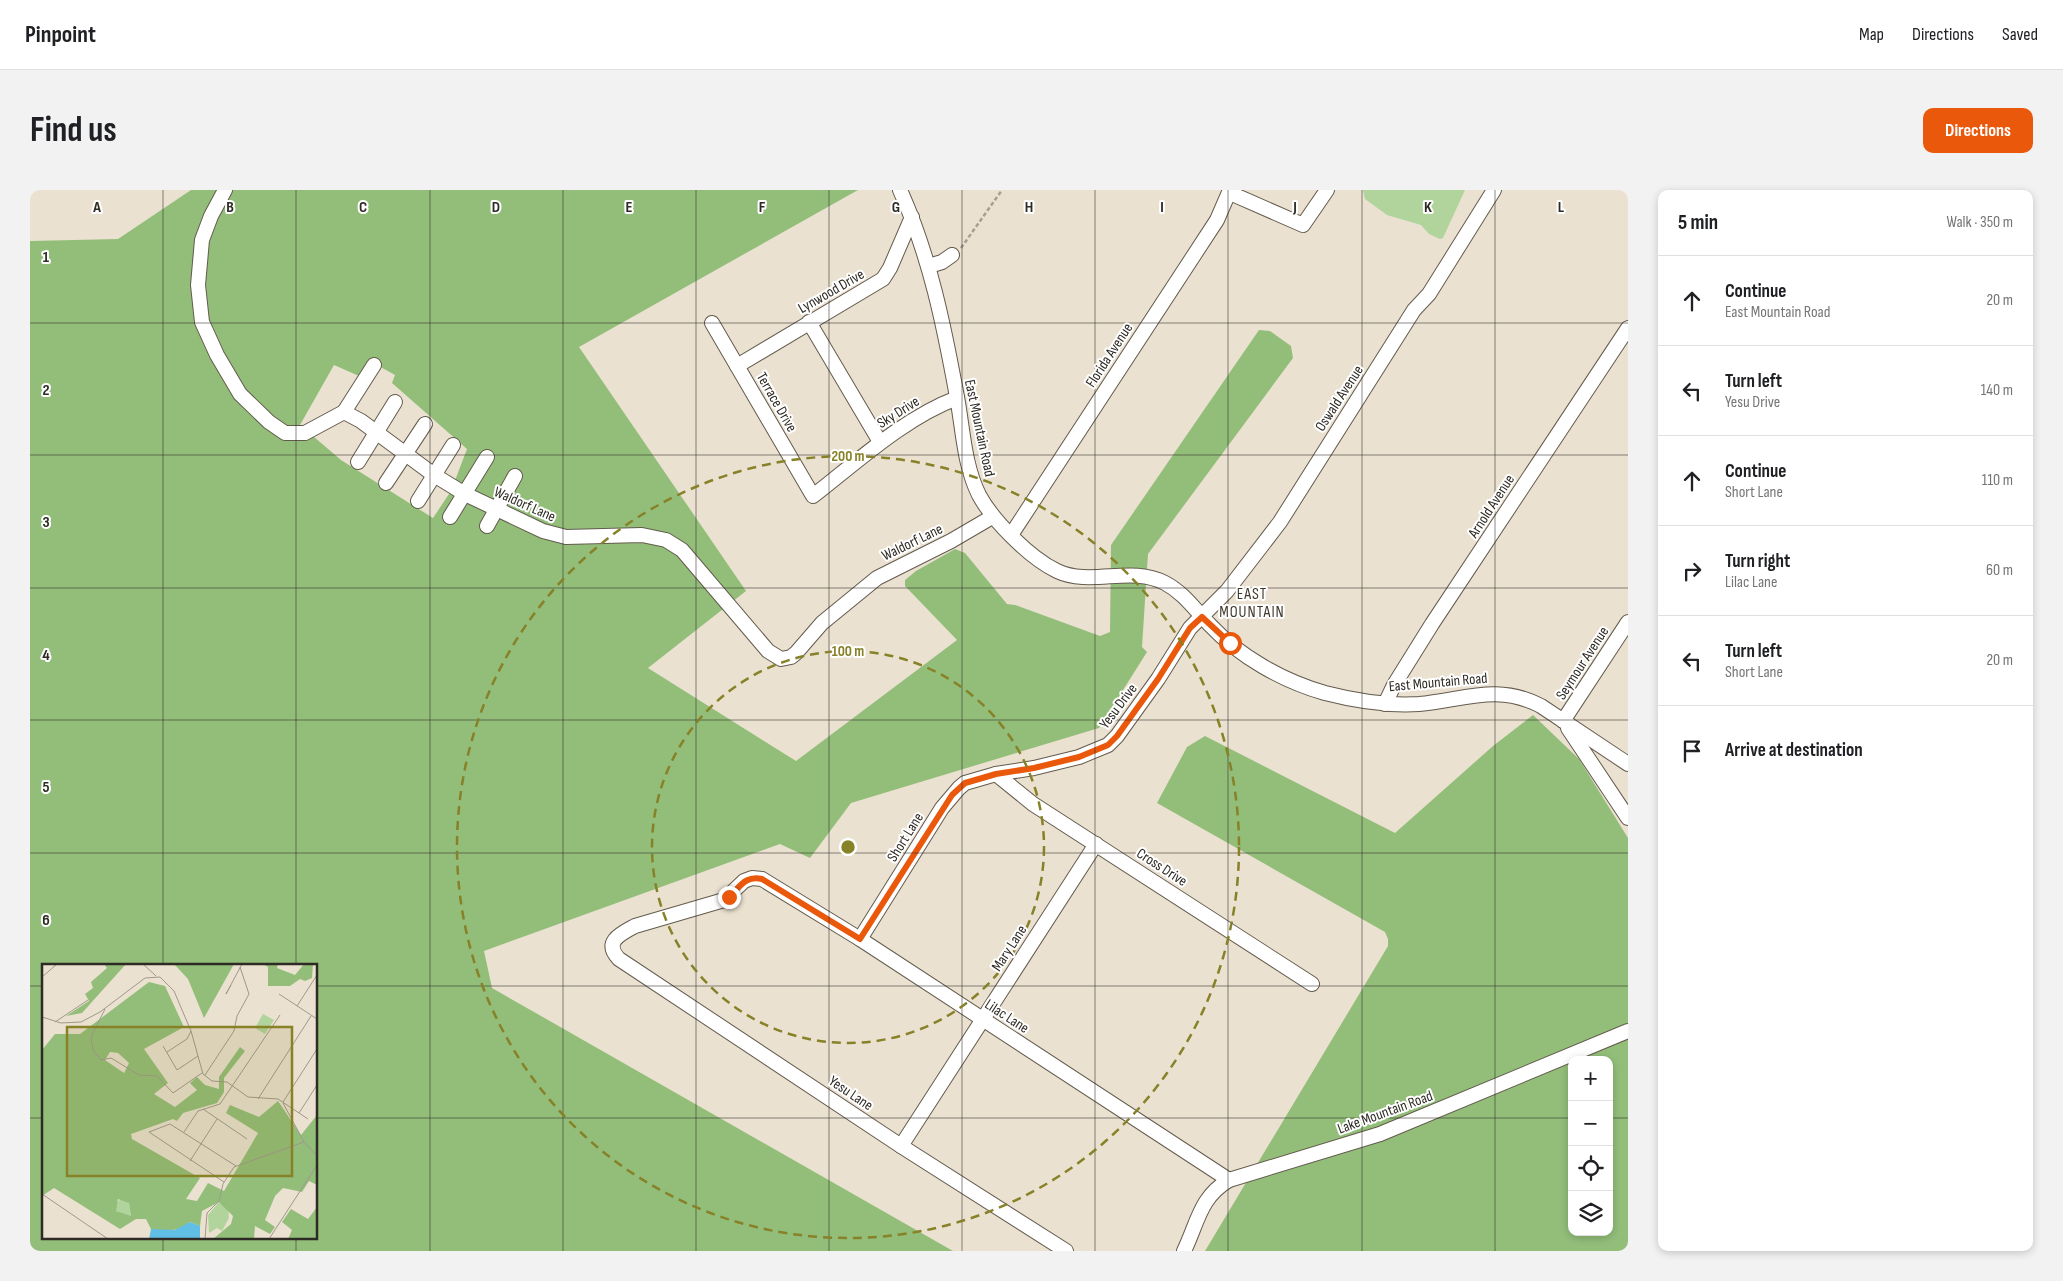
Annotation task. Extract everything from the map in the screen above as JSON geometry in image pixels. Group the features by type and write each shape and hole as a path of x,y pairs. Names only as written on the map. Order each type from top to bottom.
{"street":[{"path":"225,190 211,216 202,240 198,263 198,285 202,322 217,355 240,394 269,422 286,432 305,433 344,412 374,365"},
{"name":"East Mountain Road","path":"900,190 912,217 928,266 957,398 970,472 979,494 992,517 1049,566 1070,575 1090,577 1141,574 1158,579 1183,595 1202,617 1230,643 1273,672 1319,691 1346,698 1385,704 1436,702 1497,693 1531,701 1628,764"},
{"path":"1230,191 1303,225 1327,190"},
{"name":"Oswald Avenue","path":"1202,617 1227,591 1280,522 1414,310 1430,294 1494,190"},
{"name":"Florida Avenue","path":"1011,535 1217,220 1230,191"},
{"name":"Lynwood Drive","path":"738,366 883,279 890,268 912,217"},
{"path":"928,266 942,262 952,255"},
{"path":"809,322 880,442"},
{"name":"Terrace Drive","path":"712,323 813,496"},
{"name":"Arnold Avenue","path":"1385,704 1394,685 1432,624 1628,328"},
{"name":"Sky Drive","path":"813,496 880,442 943,403 957,398"},
{"path":"358,462 395,402"},
{"name":"Waldorf Lane","path":"344,412 361,421 465,494 553,535 566,537 642,534 655,536 673,543 682,550 768,651 781,659 791,657 796,653 822,623 877,578 951,541 992,517"},
{"path":"386,482 425,424"},
{"path":"418,501 454,445"},
{"path":"450,517 487,457"},
{"path":"487,526 516,476"},
{"name":"Yesu Drive","path":"996,774 1034,768 1079,757 1108,745 1117,736 1158,679 1190,628 1202,617"},
{"name":"Seymour Avenue","path":"1563,721 1628,622"},
{"name":"East Mountain Road","path":"1563,721 1628,818"},
{"name":"Cross Drive","path":"996,774 1033,804 1312,984"},
{"name":"Short Lane","path":"860,939 952,795 965,783 996,774"},
{"name":"Mary Lane","path":"901,1146 1096,844"},
{"name":"Lilac Lane","path":"619,959 613,951 613,944 623,932 635,926 724,900 748,879 756,877 766,881 860,939 1229,1180"},
{"name":"Yesu Lane","path":"619,959 901,1146 1066,1251"},
{"name":"Lake Mountain Road","path":"1184,1251 1203,1204 1217,1187 1229,1180 1380,1134 1628,1032"}],"path":[{"path":"952,255 960,248 985,216 1002,190"}],"green space":[{"path":"191,190 858,190 579,347 746,591 648,668 796,761 957,640 905,586 905,580 916,571 955,549 965,553 1007,604 1015,605 1100,636 1110,632 1111,545 1259,330 1270,331 1291,346 1293,358 1148,554 1142,647 1147,652 1099,728 851,803 810,858 780,844 484,951 492,988 953,1251 30,1251 30,241 118,239","holes":["334,365 368,380 377,365 395,375 392,383 467,449 451,491 433,518 341,460 300,425"]},
{"path":"1363,190 1465,190 1443,238 1440,239 1429,234 1421,225 1387,215 1365,199"},
{"path":"1533,715 1579,759 1628,838 1628,1251 1205,1251 1388,946 1388,939 1385,932 1157,803 1187,747 1205,736 1395,833 1493,746"}],"district":[{"name":"EAST MOUNTAIN","path":"1252,602"}],"route":[{"path":"729,897 744,881 756,877 860,939 942,808 965,783 996,774 1034,768 1079,757 1108,745 1117,736 1158,679 1190,628 1202,617 1230,643"}]}
